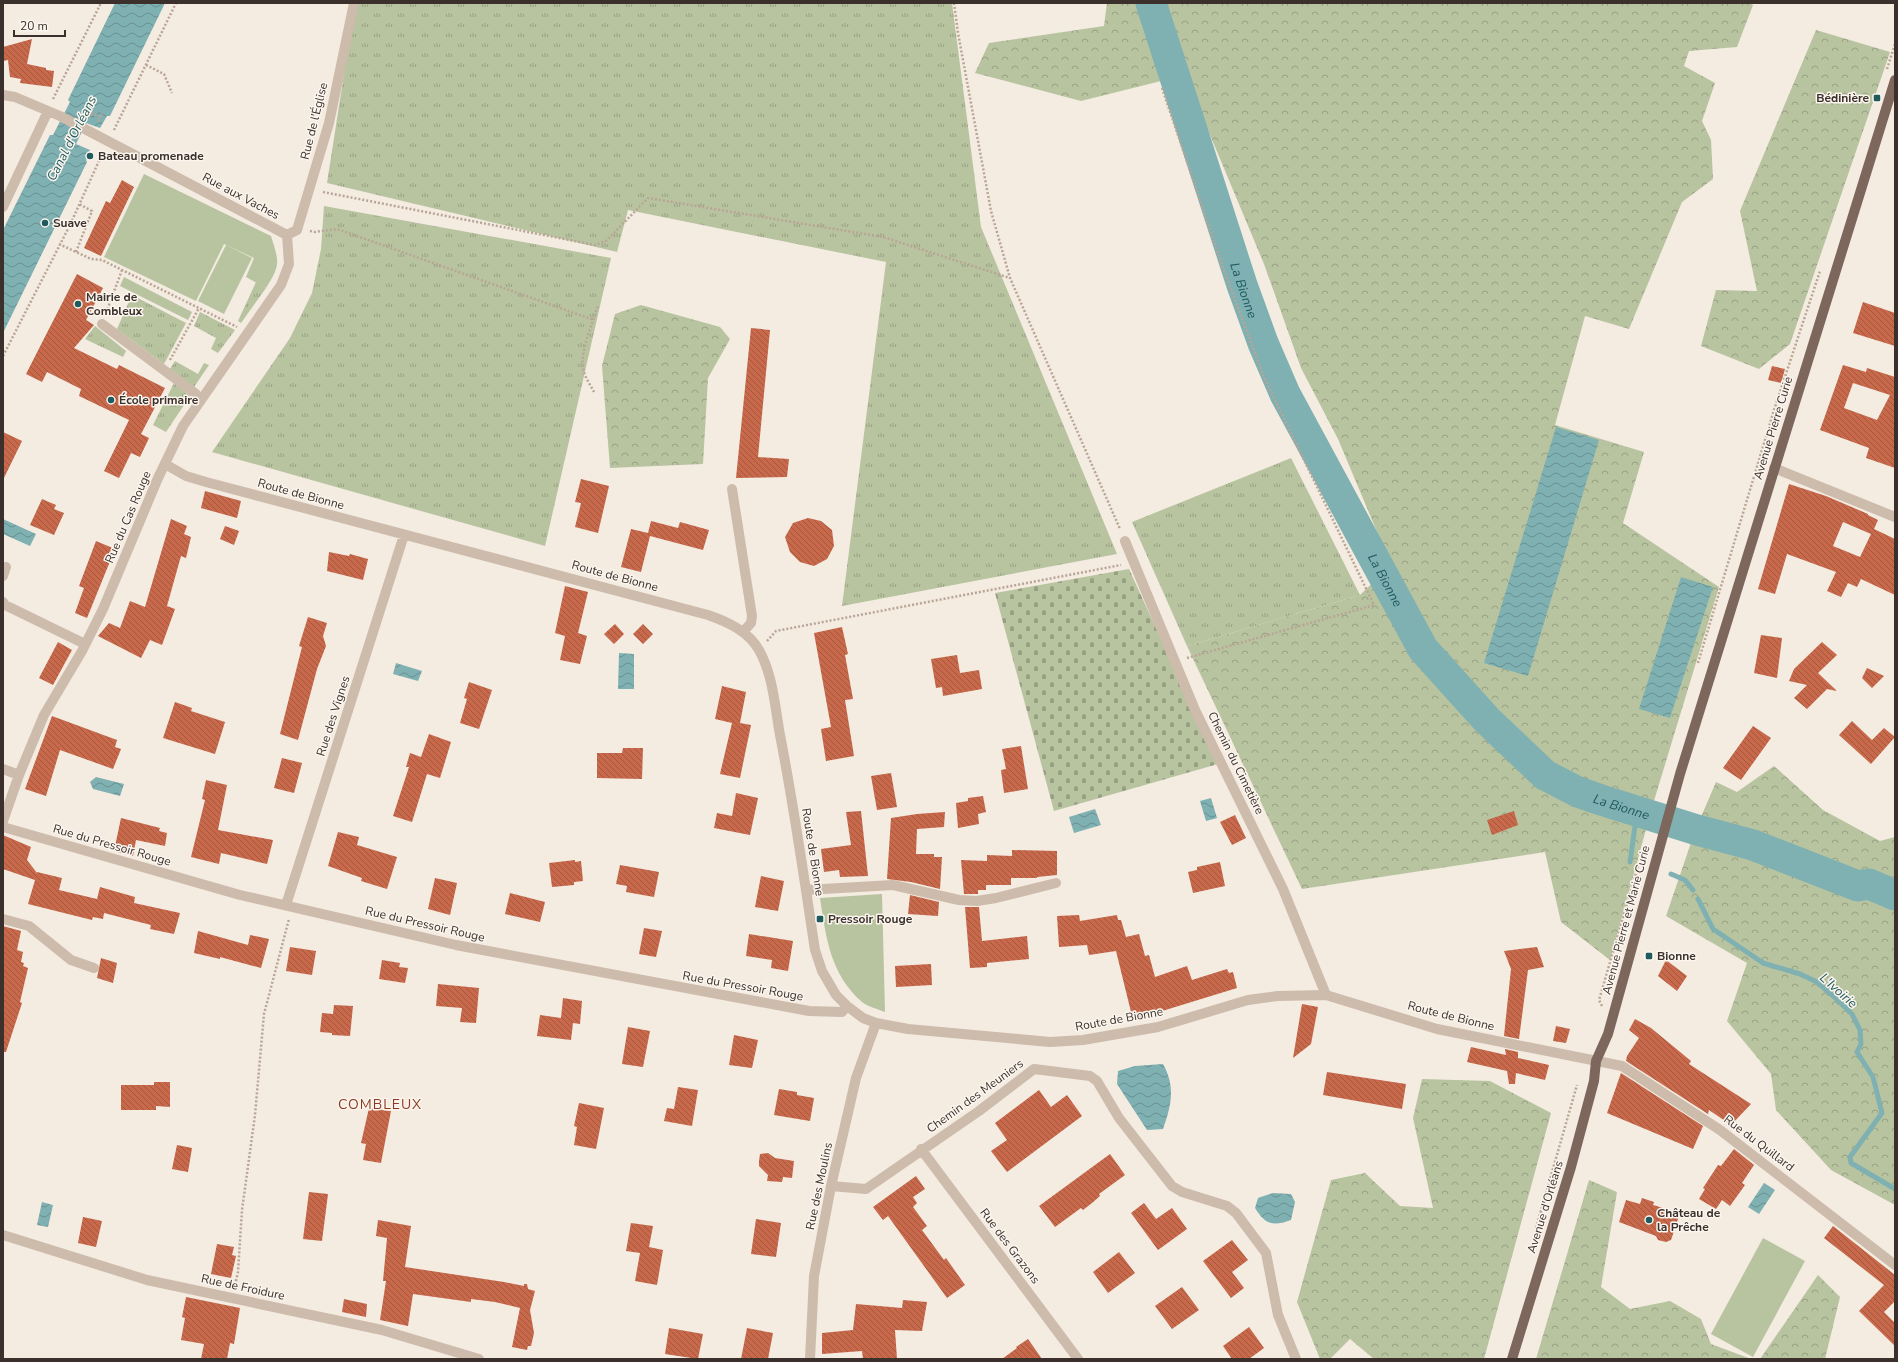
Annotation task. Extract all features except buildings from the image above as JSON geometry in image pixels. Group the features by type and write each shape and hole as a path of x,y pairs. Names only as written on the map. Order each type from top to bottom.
{"main road":[{"name":"Avenue Pierre Curie","path":"1677,784 1895,80"},
{"name":"Avenue Pierre et Marie Curie","path":"1596,1061 1611,1026 1677,784"},
{"name":"Avenue d'Orléans","path":"1512,1359 1571,1167 1594,1081 1596,1061"}],"street":[{"name":"Rue de l'Église","path":"298,226 329,123 354,5"},
{"path":"3,95 16,97 48,111 3,207"},
{"name":"Rue aux Vaches","path":"48,111 109,140 287,235"},
{"path":"287,235 297,230 298,226"},
{"name":"Rue du Cas Rouge","path":"3,821 19,775 44,715 85,644 103,609 165,464 183,426 282,285 289,264 287,235"},
{"path":"102,324 196,394"},
{"name":"Route de Bionne","path":"165,464 192,478 708,615 730,623 743,632 759,650 767,668 789,783 815,950 822,971 836,995 847,1006 863,1018 876,1023 908,1029 1050,1042 1083,1040 1158,1027 1248,1000 1278,996 1326,995 1437,1029 1596,1061"},
{"path":"1774,468 1895,517"},
{"path":"732,489 752,616 751,623 743,632"},
{"name":"Rue des Vignes","path":"289,906 404,535"},
{"name":"Chemin du Cimetière","path":"1125,541 1195,710 1283,889 1326,995"},
{"path":"3,602 85,644"},
{"path":"3,769 19,775"},
{"name":"Rue du Pressoir Rouge","path":"3,827 240,895 456,945 794,1009 842,1012 847,1006"},
{"path":"806,890 893,885 959,900 977,900 996,898 1056,883"},
{"path":"3,919 28,926 71,960 94,968"},
{"name":"Rue des Moulins","path":"810,1359 814,1276 831,1186 856,1078 876,1023"},
{"name":"Rue du Quillard","path":"1596,1061 1622,1066 1720,1130 1895,1265"},
{"name":"Chemin des Meuniers","path":"831,1186 866,1189 921,1149 979,1111 1034,1069 1090,1076 1097,1081 1119,1118 1172,1186 1182,1192 1227,1206 1236,1213 1266,1253 1278,1314 1296,1359"},
{"name":"Rue des Grazons","path":"921,1149 1078,1359"},
{"name":"Rue de Froidure","path":"3,1235 147,1280 382,1330 479,1359"}],"path":[{"path":"48,111 101,3"},
{"path":"3,356 79,204 176,3"},
{"path":"954,3 991,211 1010,278 1125,541"},
{"path":"146,65 164,74 172,93"},
{"path":"1162,88 1222,265 1264,377 1374,605 1175,662"},
{"path":"91,113 100,118"},
{"path":"309,189 594,245 606,241 648,198 883,238 1010,278"},
{"path":"76,252 92,211 79,204"},
{"path":"298,226 315,232 337,229 594,320"},
{"path":"59,244 91,259 102,260 248,333"},
{"path":"102,324 122,270"},
{"path":"594,392 584,373 583,362 584,353 598,305"},
{"path":"165,371 199,308"},
{"path":"759,650 776,630 1134,563"},
{"path":"1611,1026 1598,1000 1642,853"},
{"path":"233,1298 238,1272 242,1210 255,1115 264,1014 289,906"},
{"name":"Avenue d'Orléans","path":"1536,1229 1578,1084"}],"green space":[{"path":"355,3 952,3 981,227 1117,554 842,606 886,262 628,210 617,252 327,183"},
{"path":"1107,3 1749,3 1753,5 1737,47 1689,51 1684,66 1715,83 1702,121 1711,140 1713,179 1682,202 1629,329 1585,316 1555,425 1644,452 1623,523 1719,587 1653,804 1610,960 1561,922 1545,852 1302,889 1187,646 1360,595 1391,565 1338,439 1301,368 1264,264 1185,75 1081,101 975,73 989,43 1104,26"},
{"path":"1816,30 1890,52 1790,344 1759,369 1701,346 1716,290 1757,291 1740,211"},
{"path":"144,174 271,236 276,252 277,263 274,273 266,288 246,277 254,258 224,244 196,301 104,257"},
{"path":"324,206 611,258 545,546 212,452 290,338 312,293 321,249"},
{"path":"226,245 252,258 224,314 198,301"},
{"path":"124,277 192,312 188,320 120,286"},
{"path":"256,282 266,288 241,323 238,321"},
{"path":"132,295 186,323 164,364 117,329"},
{"path":"641,305 720,327 730,339 708,378 703,464 610,468 602,366 615,314"},
{"path":"200,312 235,330 218,353 211,349 216,338 194,326"},
{"path":"95,326 126,351 123,357 85,339"},
{"path":"175,361 198,374 204,363 209,365 194,387 170,369"},
{"path":"174,383 190,396 166,432 153,425"},
{"path":"1291,458 1360,595 1187,646 1132,522"},
{"path":"1129,569 1218,764 1054,811 995,593"},
{"path":"1774,766 1823,810 1880,841 1895,837 1895,1205 1831,1170 1776,1110 1771,1074 1727,1021 1747,963 1666,916 1695,831 1716,782 1737,792"},
{"path":"882,894 885,1012 864,1004 851,991 836,967 827,941 820,898"},
{"path":"1422,1079 1490,1081 1551,1113 1484,1359 1374,1359 1350,1339 1330,1359 1320,1359 1297,1302 1331,1180 1365,1173 1400,1206 1433,1208 1413,1118"},
{"path":"1589,1180 1617,1192 1601,1287 1630,1309 1670,1301 1701,1319 1711,1344 1751,1359 1536,1359"},
{"path":"1763,1238 1805,1261 1753,1357 1711,1334"},
{"path":"1818,1275 1840,1297 1825,1359 1760,1359"}],"water":[{"name":"Canal d'Orléans","path":"115,3 165,3 110,116 107,116 100,128 86,123 76,144 90,150 86,160 87,162 3,333 3,230 50,135 53,135 70,102 68,100"},
{"path":"1556,427 1599,440 1528,676 1484,663"},
{"path":"3,519 36,534 30,546 3,534"},
{"path":"1681,577 1713,587 1670,718 1639,709"},
{"path":"619,653 634,654 634,689 618,689"},
{"path":"396,663 422,671 418,681 393,674"},
{"path":"96,777 124,784 120,796 93,789 90,782"},
{"path":"1211,798 1217,818 1206,821 1200,801"},
{"path":"1095,809 1101,825 1074,833 1069,817"},
{"path":"1163,1064 1170,1081 1170,1104 1163,1129 1147,1130 1117,1084 1118,1071 1135,1066"},
{"path":"1764,1183 1775,1190 1759,1214 1748,1207"},
{"path":"1273,1193 1291,1194 1295,1202 1291,1220 1279,1223 1270,1223 1262,1218 1255,1208 1258,1198"},
{"path":"42,1202 53,1205 48,1227 37,1225"}],"waterway":[{"name":"La Bionne","path":"1151,3 1242,285 1263,343 1285,394 1423,649 1487,720 1545,775 1578,792 1601,800 1697,830 1753,845 1858,886 1869,884 1895,895"},
{"name":"L'Ivoirie","path":"1630,862 1637,812"},
{"name":"L'Ivoirie","path":"1671,874 1685,880 1693,890"},
{"name":"L'Ivoirie","path":"1698,899 1713,929 1763,963 1800,974 1817,982 1852,1014 1860,1030 1861,1044 1857,1052 1873,1077 1882,1113 1850,1157 1851,1163 1895,1189"}],"place":[{"name":"Bédinière","path":"1877,98"},
{"name":"Bateau promenade","path":"90,156"},
{"name":"Suave","path":"45,223"},
{"name":"Mairie de Combleux","path":"78,304"},
{"name":"École primaire","path":"111,400"},
{"name":"Pressoir Rouge","path":"820,919"},
{"name":"Bionne","path":"1649,956"},
{"name":"Château de la Prêche","path":"1649,1220"}],"district":[{"name":"COMBLEUX","path":"380,1104"}]}
